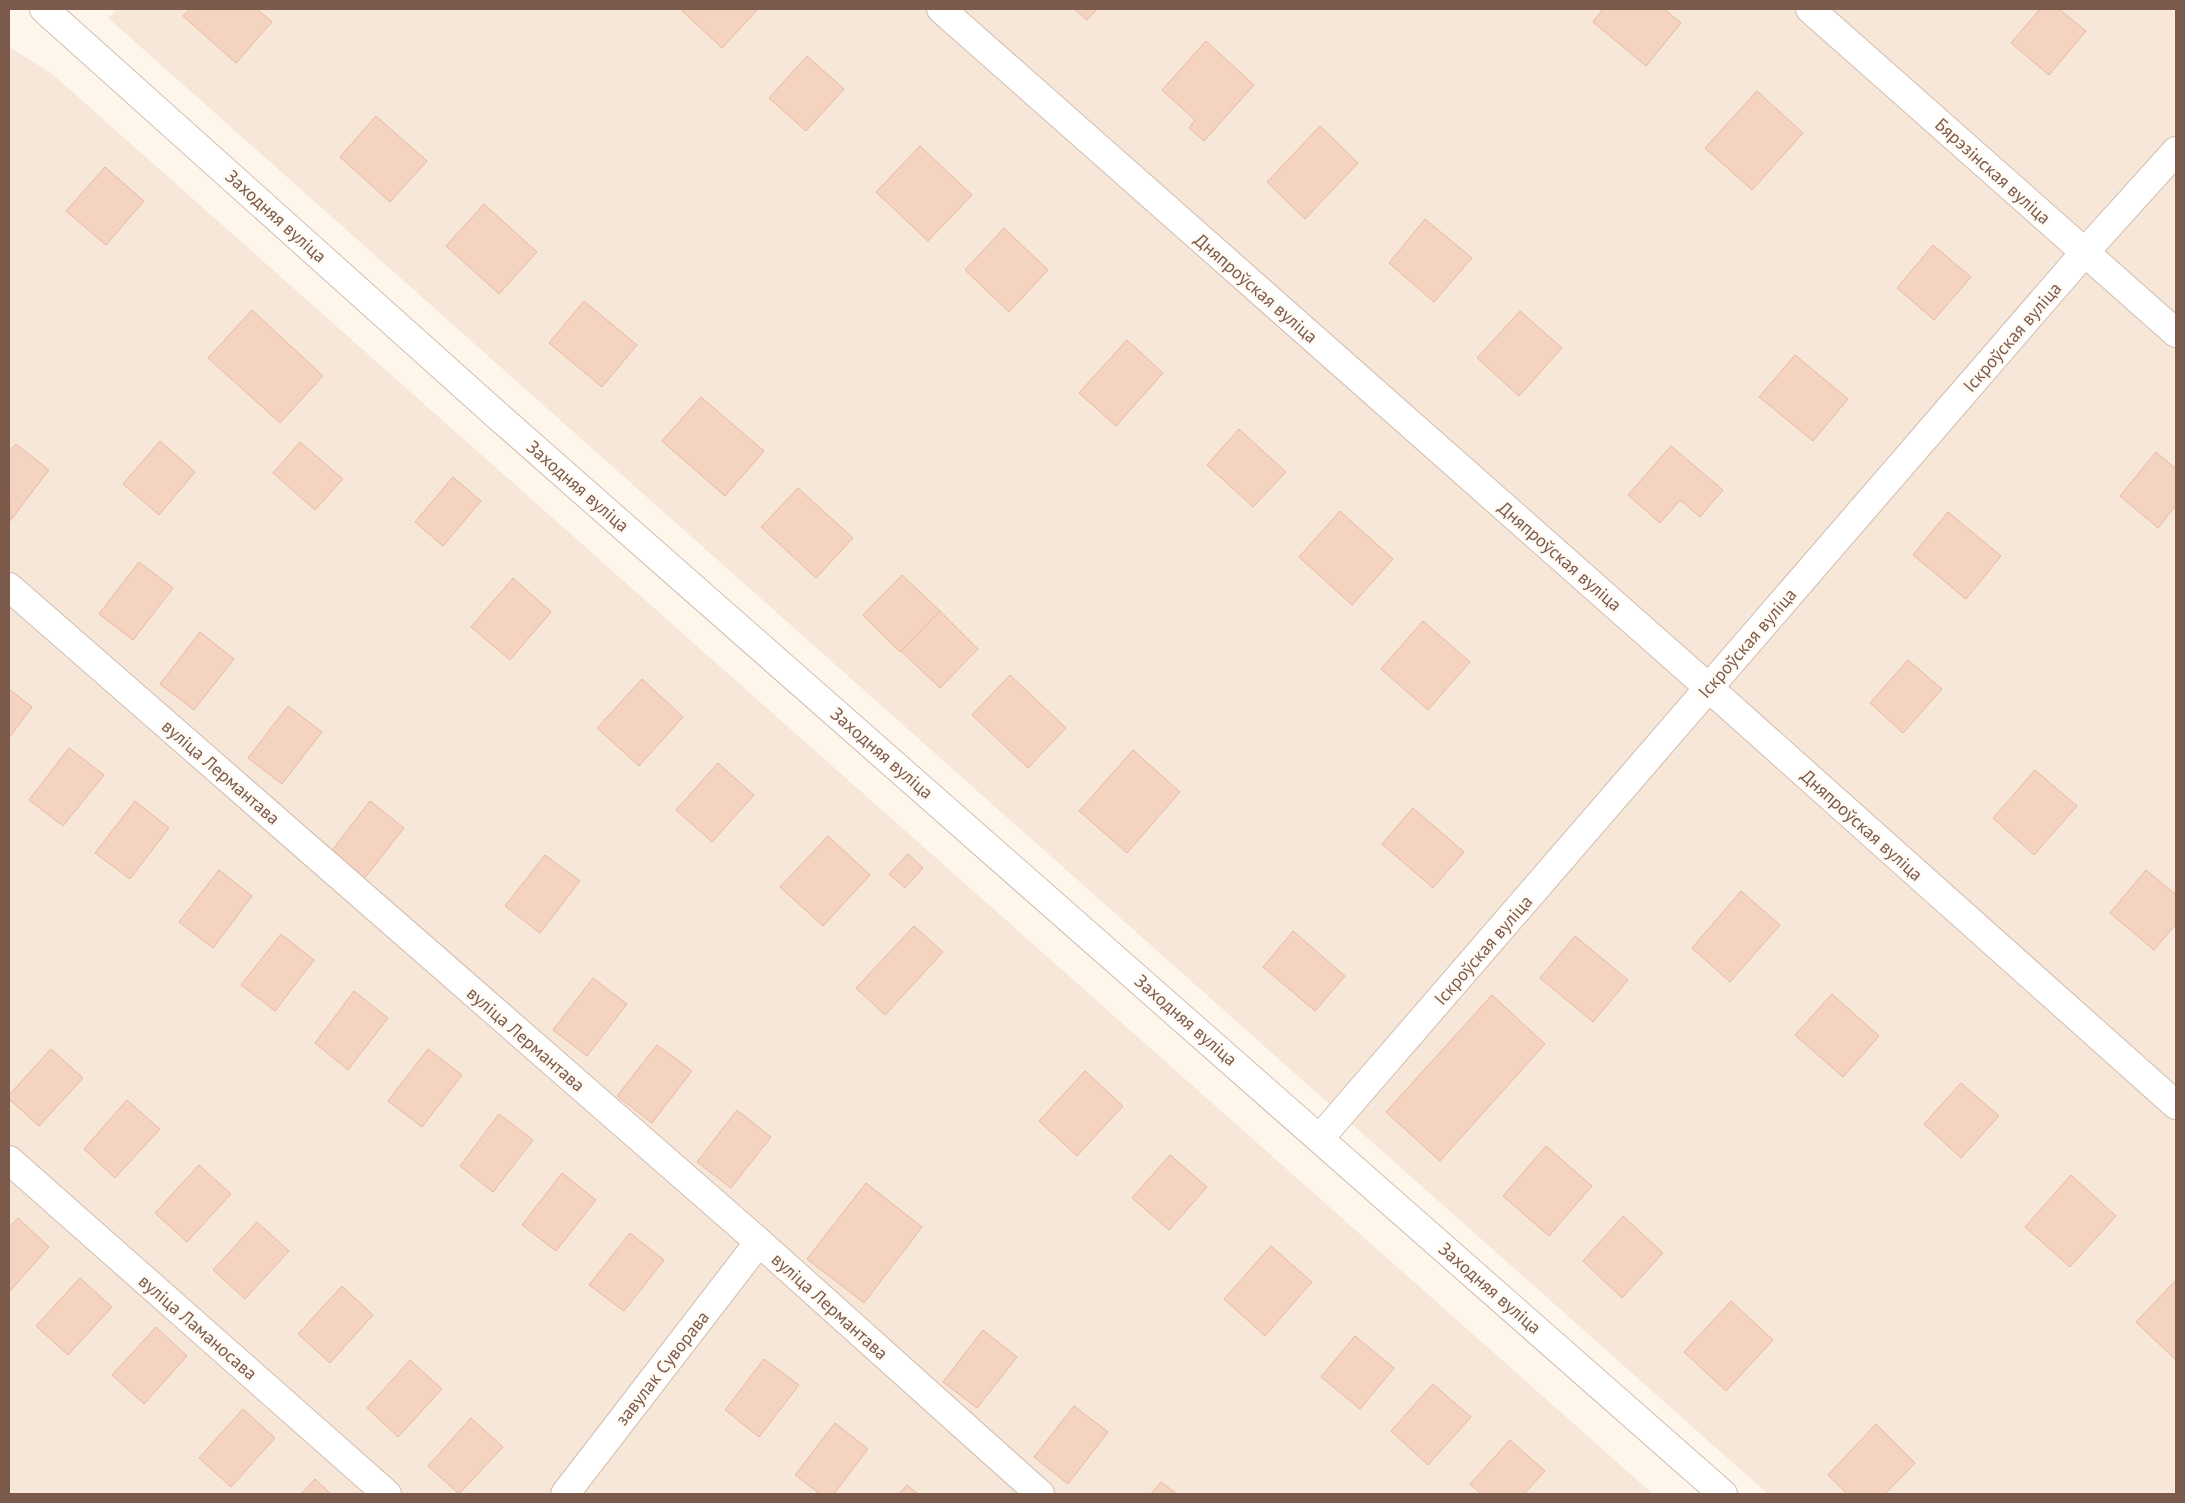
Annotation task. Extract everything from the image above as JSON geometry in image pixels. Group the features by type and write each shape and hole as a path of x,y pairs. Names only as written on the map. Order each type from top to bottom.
{"street":[{"name":"Дняпроўская вуліца","path":"941,9 1709,688 2176,1106"},
{"name":"Бярэзінская вуліца","path":"1810,9 2176,333"},
{"name":"Заходняя вуліца","path":"51,11 499,417 1723,1494"},
{"name":"Іскроўская вуліца","path":"1320,1138 2085,252 2176,151"},
{"name":"вуліца Лермантава","path":"9,587 759,1242 1040,1494"},
{"name":"вуліца Ламаносава","path":"9,1160 387,1494"},
{"name":"завулак Суворава","path":"565,1494 759,1242"}],"shaded area":[{"path":"117,9 2176,9 2176,1494 1768,1494 108,18"},
{"path":"9,47 51,73 1653,1494 9,1494"}],"building":[{"path":"190,9 257,9 272,22 236,63 183,16"},
{"path":"680,9 758,9 722,48"},
{"path":"1074,9 1097,9 1087,20"},
{"path":"1603,9 1664,9 1681,23 1646,66 1593,22"},
{"path":"2040,9 2059,9 2086,31 2049,75 2011,43"},
{"path":"1206,41 1254,85 1204,141 1189,128 1195,120 1162,90"},
{"path":"807,56 844,89 806,131 769,98"},
{"path":"1757,91 1803,133 1752,190 1705,148"},
{"path":"376,116 427,161 390,202 340,157"},
{"path":"1320,126 1358,163 1305,219 1267,182"},
{"path":"920,146 972,195 928,241 876,192"},
{"path":"105,167 144,201 106,245 66,211"},
{"path":"484,204 537,252 499,294 446,246"},
{"path":"1425,219 1472,258 1434,302 1389,263"},
{"path":"1004,228 1048,270 1009,312 965,270"},
{"path":"1933,245 1971,277 1934,320 1897,288"},
{"path":"584,301 637,345 602,387 549,343"},
{"path":"252,310 323,376 280,423 208,358"},
{"path":"1520,311 1562,348 1519,396 1477,358"},
{"path":"1127,340 1163,373 1116,426 1079,393"},
{"path":"1795,355 1848,399 1813,441 1759,397"},
{"path":"701,397 764,451 725,496 662,441"},
{"path":"1239,429 1286,472 1253,507 1207,465"},
{"path":"160,441 195,472 159,515 123,484"},
{"path":"300,442 343,479 315,510 273,473"},
{"path":"16,444 49,470 10,521 9,452"},
{"path":"1671,446 1723,490 1700,517 1680,500 1660,523 1628,495"},
{"path":"2156,452 2176,469 2176,505 2158,528 2120,496"},
{"path":"453,477 481,501 443,546 415,522"},
{"path":"798,488 853,538 816,578 761,527"},
{"path":"1340,511 1393,559 1352,605 1299,557"},
{"path":"1948,512 2001,556 1966,599 1913,555"},
{"path":"139,562 173,588 133,640 99,614"},
{"path":"902,575 940,611 900,652 863,615"},
{"path":"513,578 551,612 510,660 471,627"},
{"path":"940,611 978,649 940,688 901,651"},
{"path":"1423,621 1470,662 1428,710 1381,669"},
{"path":"200,632 234,659 194,710 160,684"},
{"path":"1908,660 1942,689 1903,733 1870,703"},
{"path":"1010,675 1066,728 1028,768 972,715"},
{"path":"642,679 683,717 639,766 597,728"},
{"path":"9,689 32,707 9,738"},
{"path":"288,706 322,732 282,784 248,758"},
{"path":"69,748 104,775 63,826 29,800"},
{"path":"1133,750 1180,792 1127,853 1079,811"},
{"path":"718,763 754,795 712,842 676,810"},
{"path":"2035,770 2077,806 2034,855 1993,818"},
{"path":"135,801 169,828 130,879 95,853"},
{"path":"370,801 404,828 364,879 330,853"},
{"path":"1413,808 1464,852 1433,888 1382,844"},
{"path":"828,836 870,875 823,926 780,887"},
{"path":"908,854 923,868 905,888 889,874"},
{"path":"545,855 580,881 540,933 505,906"},
{"path":"219,870 252,896 213,948 179,922"},
{"path":"2146,870 2176,895 2176,924 2154,950 2110,913"},
{"path":"1741,891 1780,925 1730,982 1692,948"},
{"path":"914,926 943,952 885,1015 856,988"},
{"path":"1293,931 1345,976 1315,1011 1263,967"},
{"path":"281,934 314,960 275,1011 241,985"},
{"path":"1575,936 1628,980 1593,1022 1540,978"},
{"path":"593,978 627,1004 587,1056 553,1030"},
{"path":"354,991 388,1018 348,1070 315,1043"},
{"path":"1832,994 1879,1036 1843,1077 1795,1035"},
{"path":"1492,995 1545,1044 1440,1161 1386,1112"},
{"path":"657,1045 692,1071 652,1123 617,1096"},
{"path":"51,1049 83,1078 39,1126 9,1099 9,1095"},
{"path":"428,1049 462,1075 422,1127 388,1101"},
{"path":"1085,1071 1123,1106 1077,1156 1039,1121"},
{"path":"1961,1083 1999,1116 1961,1158 1924,1124"},
{"path":"127,1100 160,1129 115,1178 84,1149"},
{"path":"737,1110 771,1137 731,1188 697,1162"},
{"path":"499,1114 533,1140 493,1192 460,1166"},
{"path":"1546,1146 1592,1186 1549,1236 1503,1196"},
{"path":"1170,1155 1207,1187 1169,1230 1132,1198"},
{"path":"199,1165 231,1194 187,1242 155,1213"},
{"path":"562,1173 596,1200 556,1251 522,1225"},
{"path":"2071,1175 2116,1216 2070,1267 2025,1227"},
{"path":"866,1183 922,1227 864,1303 807,1259"},
{"path":"1623,1216 1663,1253 1622,1298 1583,1261"},
{"path":"18,1218 49,1247 9,1292 9,1228"},
{"path":"257,1222 289,1251 245,1299 213,1270"},
{"path":"630,1233 664,1260 624,1311 589,1285"},
{"path":"1271,1246 1312,1282 1265,1336 1224,1299"},
{"path":"80,1278 112,1307 68,1355 36,1326"},
{"path":"2176,1280 2176,1360 2136,1322"},
{"path":"342,1286 373,1315 330,1363 298,1334"},
{"path":"1731,1301 1773,1340 1726,1391 1684,1352"},
{"path":"156,1327 187,1356 144,1404 112,1375"},
{"path":"983,1330 1017,1357 977,1408 943,1382"},
{"path":"1355,1336 1394,1368 1360,1409 1321,1377"},
{"path":"764,1359 799,1385 759,1437 725,1410"},
{"path":"410,1360 442,1389 398,1437 367,1408"},
{"path":"1433,1384 1471,1417 1428,1465 1391,1431"},
{"path":"1074,1406 1108,1432 1068,1484 1034,1457"},
{"path":"243,1409 275,1438 231,1487 199,1458"},
{"path":"471,1418 503,1447 459,1494 428,1466"},
{"path":"835,1423 868,1449 834,1494 820,1494 795,1475"},
{"path":"1876,1424 1915,1463 1885,1494 1847,1494 1828,1475"},
{"path":"1510,1440 1545,1471 1524,1494 1481,1494 1470,1484"},
{"path":"315,1479 331,1494 301,1494"},
{"path":"1161,1482 1177,1494 1151,1494"},
{"path":"907,1485 918,1494 899,1494"}]}
